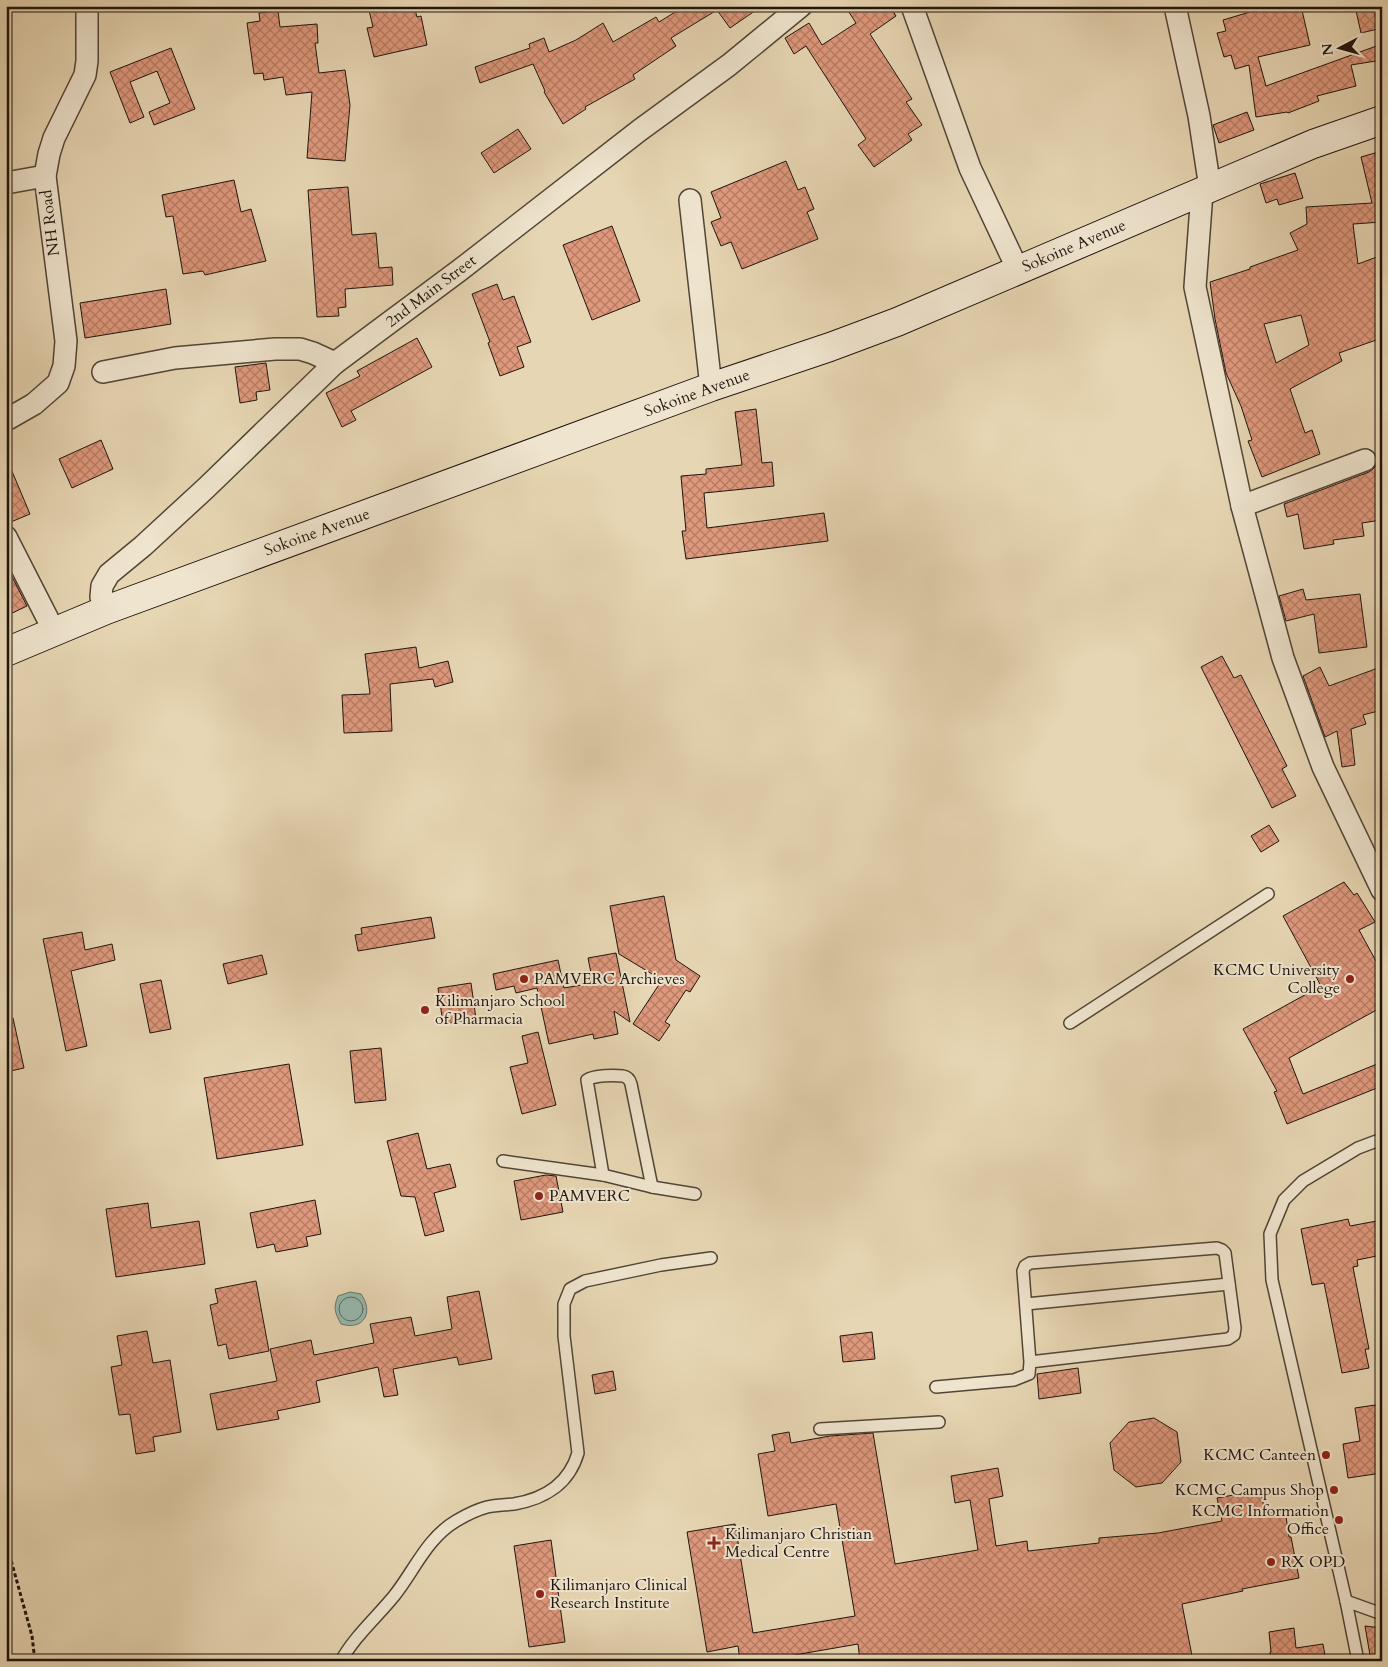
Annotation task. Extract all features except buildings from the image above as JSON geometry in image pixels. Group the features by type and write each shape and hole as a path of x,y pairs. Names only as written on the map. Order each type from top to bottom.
{"street":[{"name":"NH Road","path":"6,420 34,404 58,383 64,366 66,341 45,176 54,138 84,75 87,61 87,6"},
{"name":"2nd Main Street","path":"106,610 101,597 102,586 109,574 143,546 206,488 335,363 460,270 640,130 729,65 801,6"},
{"path":"912,6 970,168 1018,270"},
{"path":"1175,6 1199,116 1206,190 1195,287 1242,506 1286,667 1323,767 1382,890"},
{"name":"Sokoine Avenue","path":"7,652 106,610 711,387 897,322 1313,144 1382,120"},
{"path":"6,183 45,176"},
{"path":"690,200 711,387"},
{"path":"103,372 175,358 300,349 335,363"},
{"path":"1242,506 1365,460"},
{"path":"6,537 54,631"}],"lane":[{"path":"1070,1023 1268,894"},
{"path":"603,1175 587,1080 592,1077 624,1076 629,1079 631,1084 652,1187"},
{"path":"1358,1661 1346,1601 1272,1280 1270,1234 1284,1200 1303,1181 1358,1148 1382,1139"},
{"path":"503,1161 603,1175 652,1187 695,1194"},
{"path":"936,1387 1014,1380 1029,1374 1030,1362 1023,1271 1030,1262 1217,1248 1225,1253 1235,1328 1234,1336 1228,1339 1030,1362"},
{"path":"341,1661 353,1642 395,1594 433,1540 454,1522 488,1507 516,1503 545,1494 557,1487 567,1477 578,1453 564,1336 564,1304 570,1289 585,1281 661,1265 711,1258"},
{"path":"1026,1304 1229,1284"},
{"path":"820,1429 939,1422"},
{"path":"1346,1601 1382,1614"}],"path":[{"path":"6,1542 32,1636 35,1661"}],"water":[{"path":"350,1292 361,1294 367,1307 364,1318 356,1325 341,1324 336,1313 335,1307 338,1296"}],"place":[{"name":"PAMVERC Archieves","path":"524,979"},
{"name":"KCMC University College","path":"1350,979"},
{"name":"Kilimanjaro School of Pharmacia","path":"425,1010"},
{"name":"PAMVERC","path":"539,1196"},
{"name":"KCMC Canteen","path":"1326,1455"},
{"name":"KCMC Campus Shop","path":"1334,1490"},
{"name":"KCMC Information Office","path":"1339,1520"},
{"name":"Kilimanjaro Christian Medical Centre","path":"714,1543"},
{"name":"RX OPD","path":"1271,1562"},
{"name":"Kilimanjaro Clinical Research Institute","path":"540,1594"}]}
